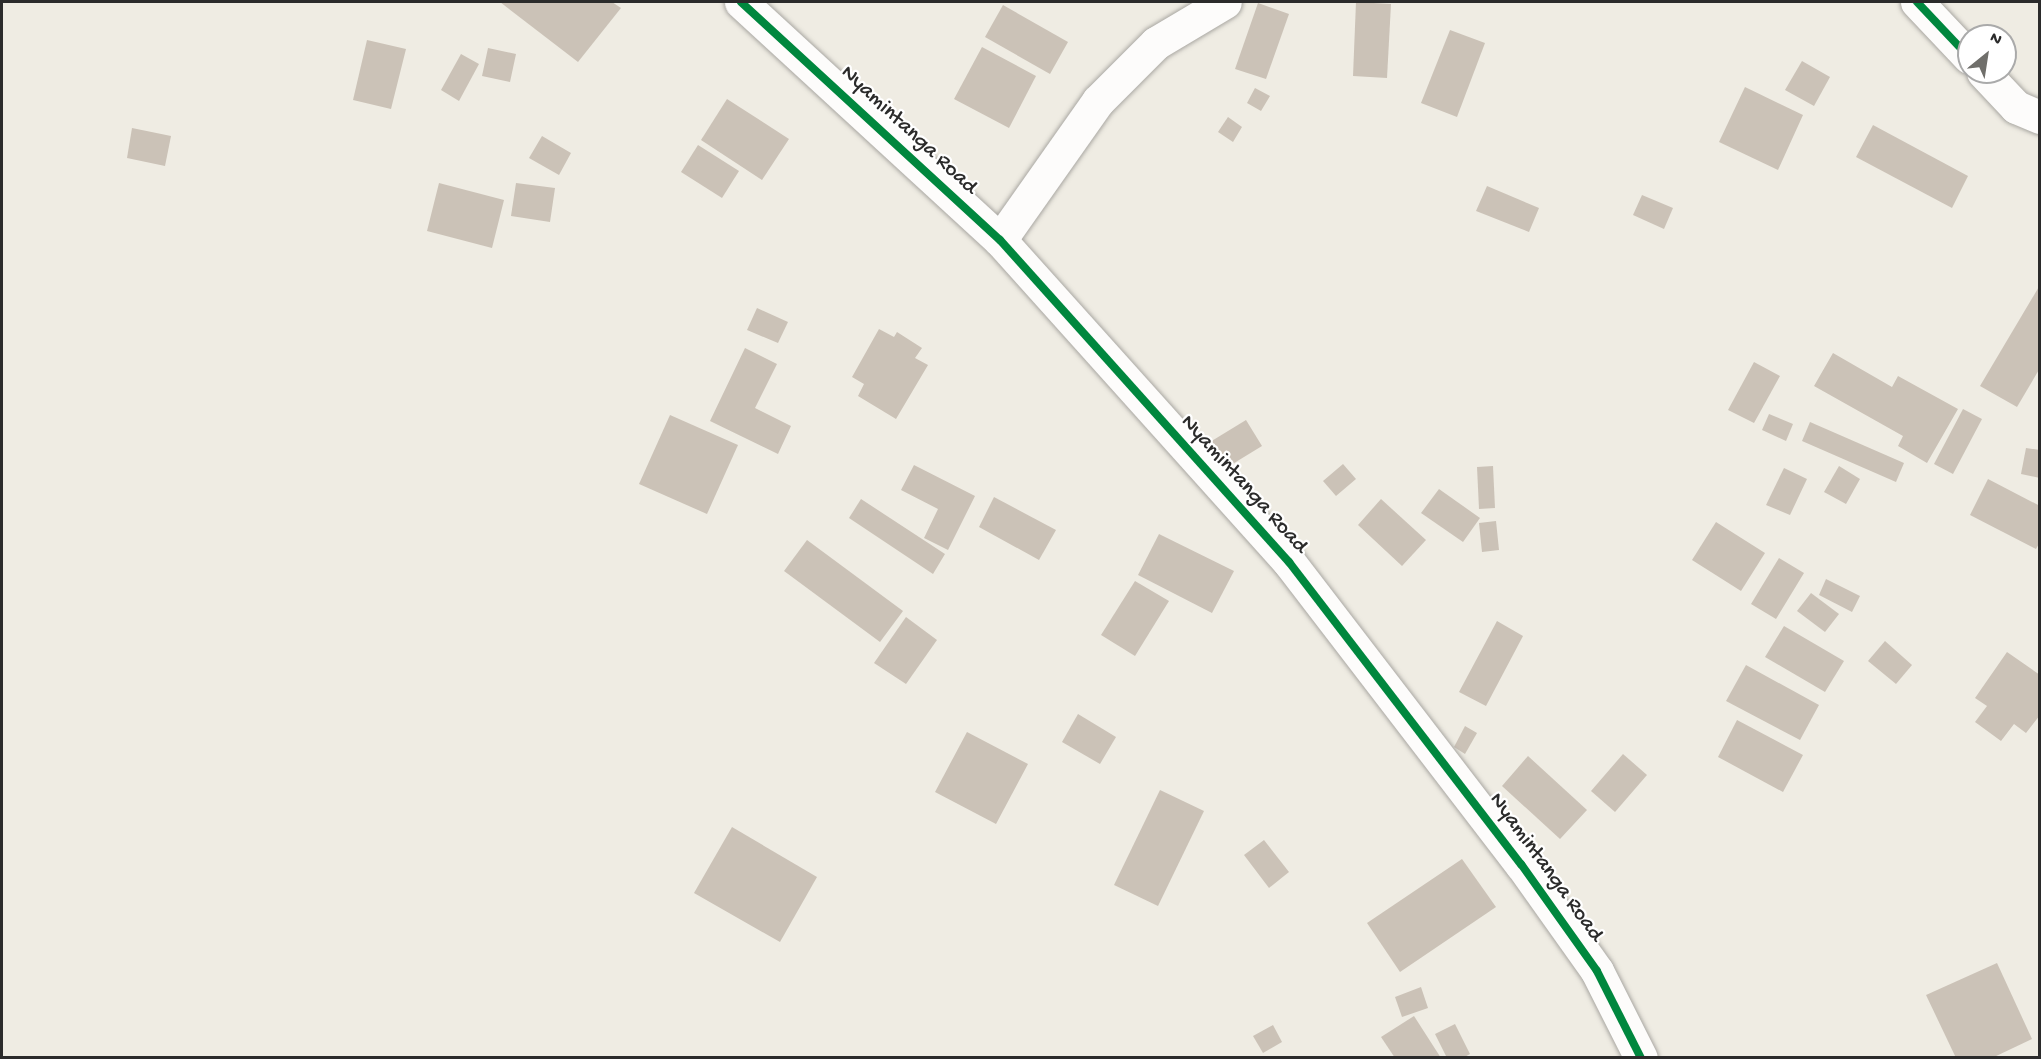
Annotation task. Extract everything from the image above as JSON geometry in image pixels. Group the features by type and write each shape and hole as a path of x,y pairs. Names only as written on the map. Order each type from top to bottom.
{"street":[{"name":"Nyamintanga Road","path":"741,2 1000,240 1288,562 1521,864 1597,971 1641,1058"},
{"path":"1000,240 1098,100 1156,43 1225,2"},
{"path":"1917,2 1957,44"},
{"path":"1994,84 2016,107 2040,117"}],"building":[{"path":"500,2 612,2 621,8 578,62"},
{"path":"1356,2 1391,4 1387,78 1353,76"},
{"path":"1258,3 1289,14 1266,79 1235,69"},
{"path":"1003,5 1068,42 1050,74 985,37"},
{"path":"1450,30 1485,43 1457,117 1421,103"},
{"path":"367,40 406,49 391,109 353,100"},
{"path":"982,47 1036,76 1009,128 954,99"},
{"path":"488,48 516,54 510,82 482,76"},
{"path":"461,54 479,64 459,101 441,90"},
{"path":"1802,61 1830,77 1814,106 1785,90"},
{"path":"1745,87 1803,115 1778,170 1719,142"},
{"path":"1255,88 1270,96 1261,111 1247,103"},
{"path":"727,99 789,139 762,180 701,140"},
{"path":"1228,117 1242,127 1233,142 1218,132"},
{"path":"1873,125 1968,176 1952,208 1856,157"},
{"path":"132,128 171,136 165,166 127,158"},
{"path":"542,136 571,153 559,175 529,158"},
{"path":"698,145 739,171 722,198 681,172"},
{"path":"439,183 504,200 492,248 427,231"},
{"path":"516,183 555,188 550,222 511,216"},
{"path":"1487,186 1539,208 1529,232 1476,211"},
{"path":"1642,195 1673,208 1664,229 1633,215"},
{"path":"2040,285 2040,368 2017,407 1980,386"},
{"path":"757,308 788,322 778,343 747,330"},
{"path":"879,329 894,337 897,332 922,348 915,358 928,365 896,419 858,396 864,384 852,377"},
{"path":"745,348 777,364 755,408 791,426 778,454 710,421"},
{"path":"1833,353 1892,387 1898,376 1958,409 1927,463 1898,446 1903,436 1814,386"},
{"path":"1754,362 1780,376 1754,423 1728,410"},
{"path":"1963,409 1982,419 1953,474 1934,464"},
{"path":"1769,414 1793,424 1786,441 1762,430"},
{"path":"670,415 738,445 707,514 639,484"},
{"path":"1246,420 1262,446 1226,468 1210,442"},
{"path":"1810,422 1904,463 1896,482 1802,441"},
{"path":"2026,448 2040,450 2040,478 2021,474"},
{"path":"1343,464 1356,479 1336,496 1323,481"},
{"path":"914,465 975,496 948,550 924,538 938,509 901,490"},
{"path":"1493,466 1495,508 1479,509 1477,467"},
{"path":"1839,466 1860,479 1846,504 1824,492"},
{"path":"1784,468 1807,479 1790,515 1766,505"},
{"path":"1988,479 2040,506 2040,542 2036,549 1970,515"},
{"path":"1439,489 1480,518 1463,542 1421,513"},
{"path":"994,497 1056,530 1039,560 979,527"},
{"path":"861,499 945,554 933,574 849,518"},
{"path":"1381,499 1426,540 1402,566 1358,525"},
{"path":"1496,521 1499,550 1482,552 1479,523"},
{"path":"1716,522 1765,553 1741,591 1692,560"},
{"path":"1159,534 1234,571 1212,613 1138,575"},
{"path":"807,540 903,611 880,642 784,571"},
{"path":"1779,558 1804,573 1776,619 1751,604"},
{"path":"1826,579 1860,596 1852,612 1819,595"},
{"path":"1135,581 1169,601 1135,656 1101,635"},
{"path":"1811,593 1839,614 1825,632 1797,611"},
{"path":"906,617 937,640 906,684 874,663"},
{"path":"1497,621 1523,636 1486,706 1459,692"},
{"path":"1784,626 1844,661 1825,692 1765,657"},
{"path":"1885,641 1912,665 1896,684 1868,661"},
{"path":"2007,652 2040,675 2040,715 2026,733 2014,724 2001,741 1975,722 1987,706 1975,698"},
{"path":"1746,665 1819,705 1800,740 1726,701"},
{"path":"1078,714 1116,737 1100,764 1062,742"},
{"path":"1737,720 1803,755 1783,792 1718,757"},
{"path":"1465,726 1477,733 1465,754 1454,747"},
{"path":"967,732 1028,764 996,824 935,792"},
{"path":"1623,754 1647,775 1615,812 1591,791"},
{"path":"1528,756 1587,810 1560,839 1502,786"},
{"path":"1160,790 1204,811 1158,906 1114,885"},
{"path":"732,827 817,877 780,942 694,893"},
{"path":"1264,840 1289,872 1269,888 1244,855"},
{"path":"1462,859 1496,907 1400,972 1367,923"},
{"path":"1997,963 2032,1039 1992,1058 1956,1058 1926,995"},
{"path":"1421,987 1428,1008 1402,1017 1395,997"},
{"path":"1414,1016 1441,1058 1395,1058 1381,1037"},
{"path":"1455,1024 1470,1054 1463,1058 1447,1058 1435,1034"},
{"path":"1273,1025 1282,1042 1263,1053 1253,1036"}],"cycle path":[{"path":"741,2 1000,240 1289,562 1521,864 1597,971 1641,1058"},
{"path":"1917,2 1957,44"}]}
